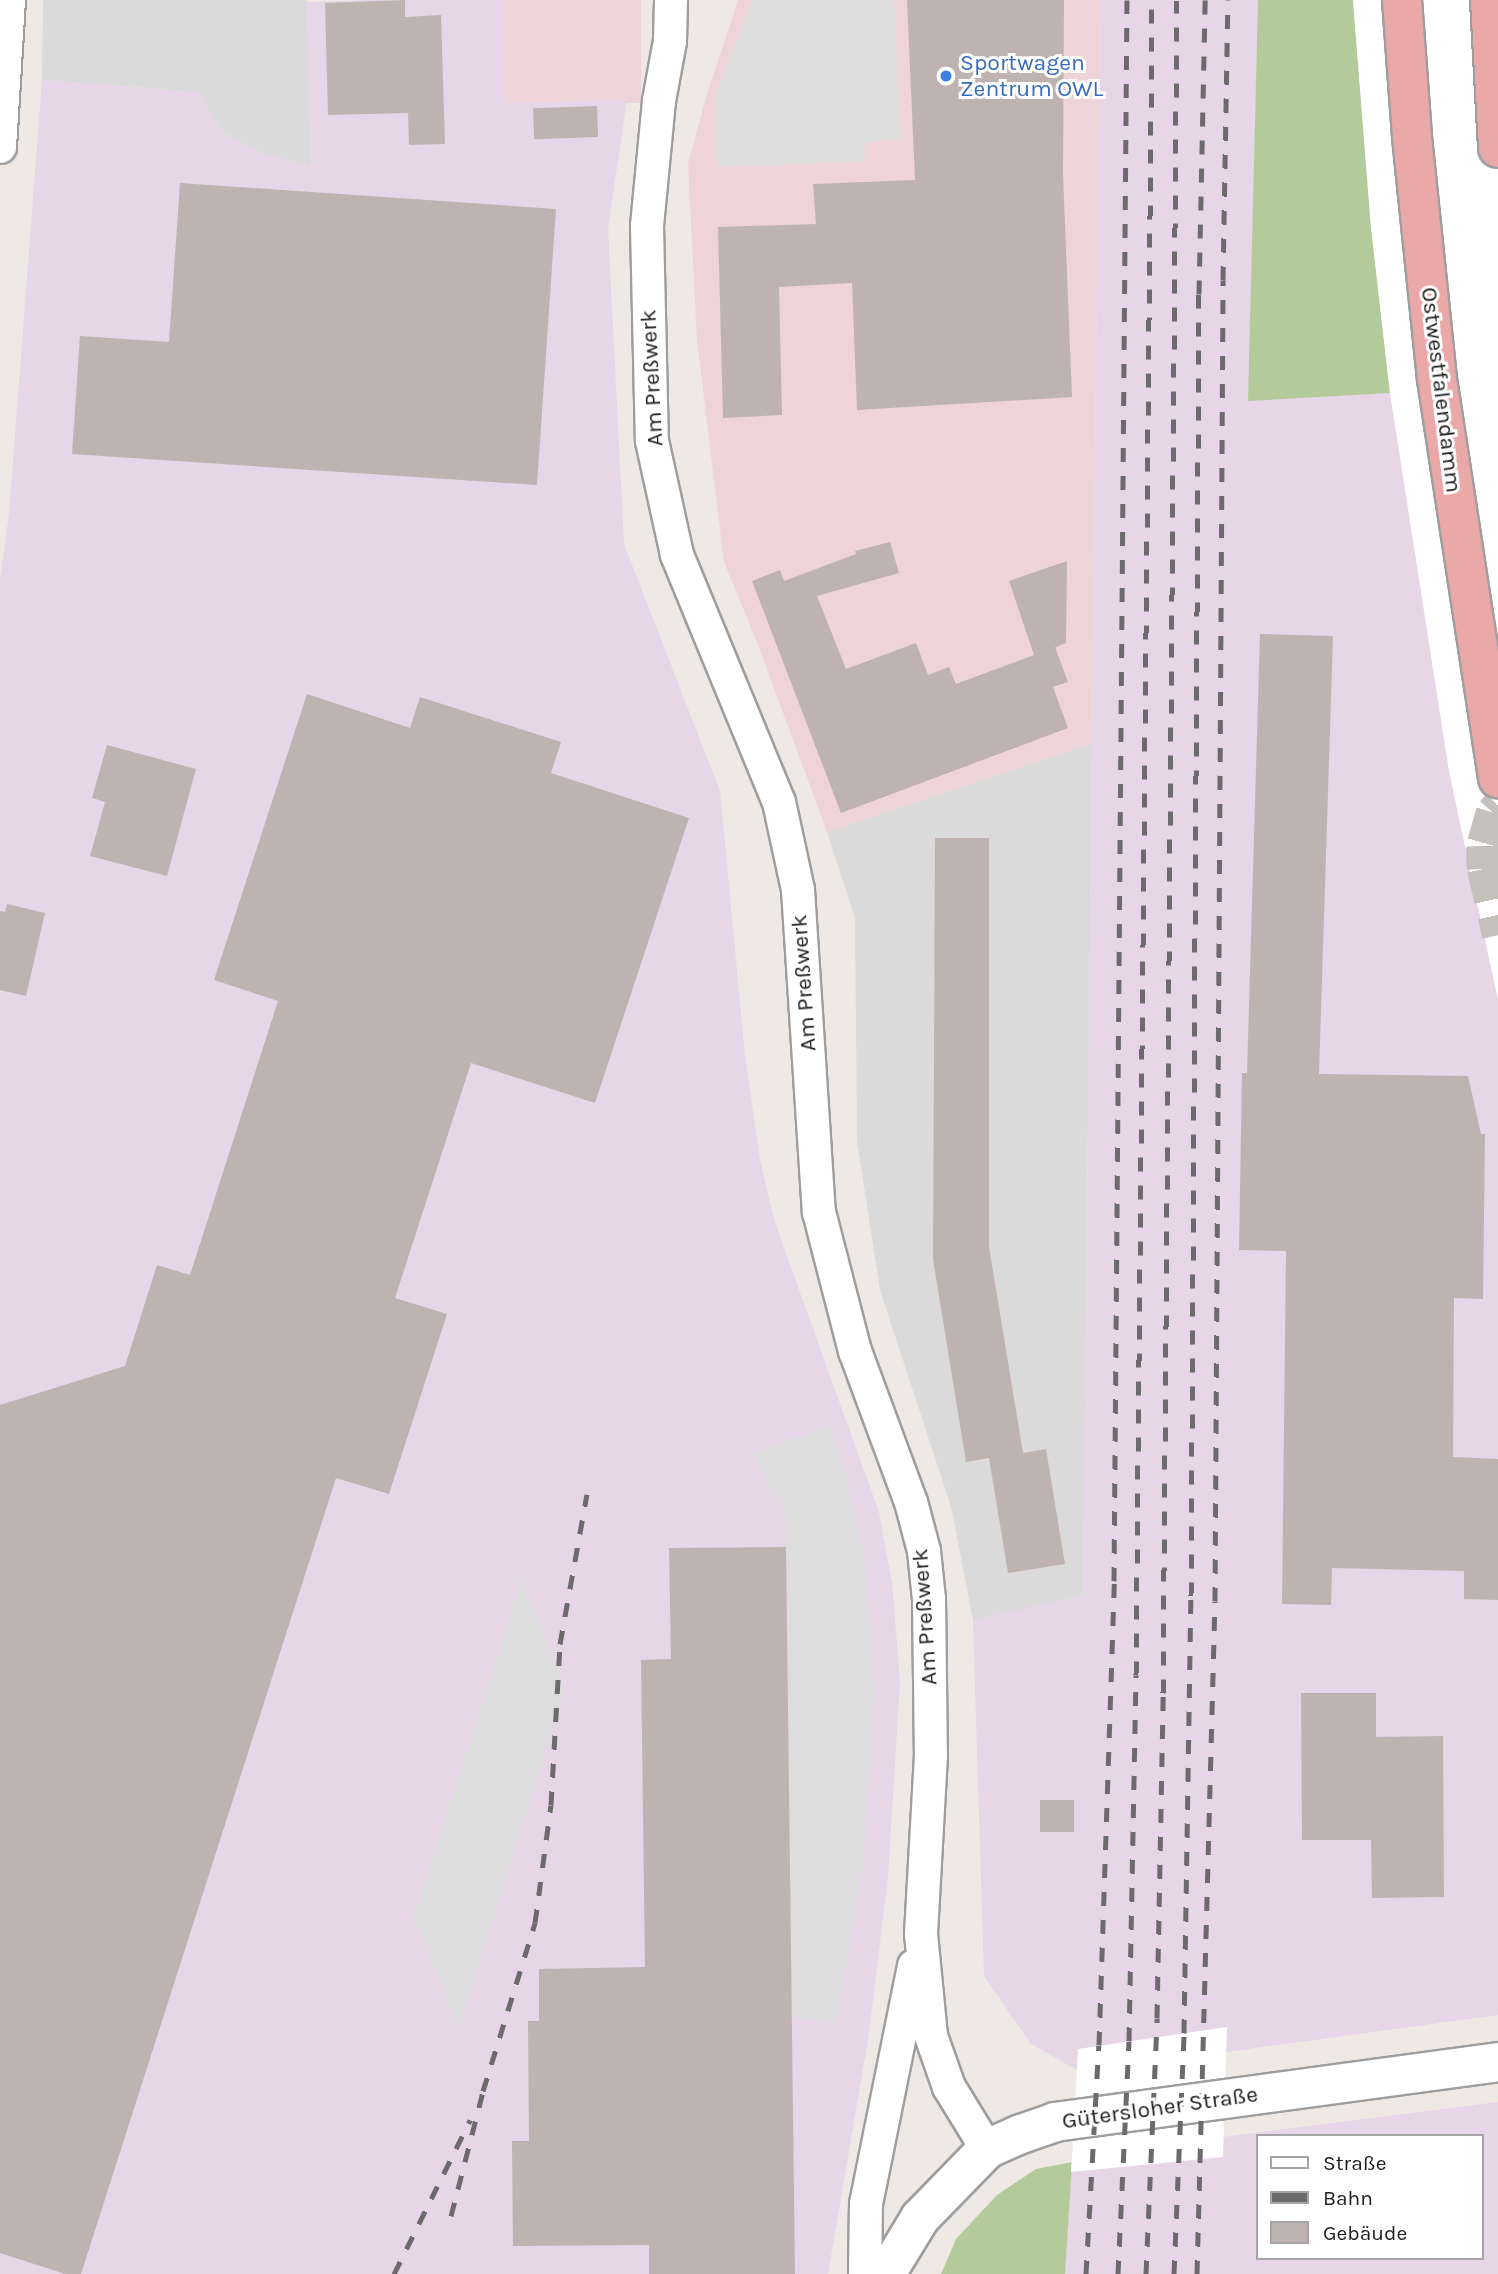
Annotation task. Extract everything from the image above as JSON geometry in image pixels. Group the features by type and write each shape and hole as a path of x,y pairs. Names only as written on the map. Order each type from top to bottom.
{"highway":[{"name":"Ostwestfalendamm","path":"1402,0 1412,137 1437,379 1498,778"},
{"path":"1490,0 1498,148"}],"street":[{"path":"0,147 9,0"},
{"name":"Am Preßwerk","path":"671,0 670,41 659,101 647,226 652,441 677,555 779,802 798,890 818,1213 855,1351 911,1502 924,1551 929,1599 932,1755 921,1934 866,2204 865,2274"},
{"name":"Am Preßwerk","path":"670,41 691,0"},
{"name":"Am Preßwerk","path":"921,1934 931,2036 950,2087 986,2149"},
{"name":"Gütersloher Straße","path":"886,2274 920,2218 986,2149 1055,2122 1498,2062"}],"shaded area":[{"path":"43,0 307,0 311,167 263,154 221,131 197,92 42,80"},
{"path":"503,0 641,0 641,103 503,103"},
{"path":"503,0 504,103 627,100 608,229 624,544 720,791 745,1056 760,1160 775,1223 879,1512 892,1582 900,1681 888,1877 868,2040 828,2274 0,2274 0,580 9,514 42,80 197,92 221,131 263,154 311,167 307,2"},
{"path":"738,0 1100,0 1092,743 827,832 758,645 724,562 697,340 688,164 708,90"},
{"path":"752,0 894,0 901,139 866,143 866,161 717,167 715,97"},
{"path":"1100,0 1258,0 1249,400 1390,393 1449,771 1498,1000 1498,2015 1226,2052 1223,2137 1498,2102 1498,2274 1065,2274 1077,2070 1031,2044 984,1976 973,1621 1083,1595"},
{"path":"1092,743 1083,1596 973,1621 952,1510 880,1290 857,1141 855,918 827,832"},
{"path":"830,1425 846,1474 866,1566 875,1694 863,1864 836,2025 792,2017 785,1513 752,1454"},
{"path":"522,1577 565,1689 459,2029 413,1917"}],"green space":[{"path":"1258,0 1353,0 1371,227 1390,393 1248,401"},
{"path":"1072,2162 1065,2274 941,2274 956,2239 997,2195 1036,2169"}],"pier":[{"path":"1353,0 1498,0 1498,1000 1449,771 1390,393 1371,227"},
{"path":"1227,2027 1223,2157 1071,2172 1078,2049"}],"building":[{"path":"405,0 405,17 441,15 445,144 409,145 408,113 328,115 325,3"},
{"path":"907,0 1064,0 1063,174 1072,397 857,410 852,283 779,287 782,415 723,418 718,227 816,224 813,184 915,180"},
{"path":"597,106 598,137 534,139 533,108"},
{"path":"180,183 556,209 537,485 72,454 80,336 169,342"},
{"path":"890,542 899,573 817,596 846,669 916,643 928,675 949,667 956,684 1034,655 1009,581 1067,561 1066,643 1055,647 1068,682 1053,687 1068,728 841,813 752,581 780,570 784,581 856,554 855,551"},
{"path":"1260,634 1333,636 1319,1074 1468,1076 1481,1134 1485,1134 1483,1299 1454,1298 1453,1457 1498,1459 1498,1600 1464,1599 1464,1571 1332,1568 1331,1605 1282,1604 1286,1251 1239,1250 1242,1073 1247,1073"},
{"path":"307,694 410,728 420,697 561,742 551,773 689,818 595,1103 471,1063 395,1298 447,1314 389,1494 336,1478 81,2274 65,2274 0,2253 0,1405 125,1366 157,1265 190,1275 278,1001 214,980"},
{"path":"107,745 196,769 167,876 90,856 105,802 92,798"},
{"path":"935,838 989,838 989,1247 1023,1453 1046,1449 1065,1564 1008,1573 989,1458 966,1462 933,1259"},
{"path":"7,904 45,913 26,996 0,990 0,911 5,912"},
{"path":"786,1547 795,2274 649,2274 649,2245 513,2246 512,2141 529,2141 528,2021 539,2021 539,1969 645,1967 641,1660 671,1659 669,1548"},
{"path":"1301,1693 1376,1693 1376,1737 1443,1736 1444,1897 1372,1898 1371,1840 1302,1840"},
{"path":"1040,1800 1074,1800 1074,1832 1040,1832"}],"tunnel":[{"path":"1498,805 1492,812 1482,846 1483,869 1498,935"}],"railway":[{"path":"1086,2274 1099,2045 1114,1581 1127,0"},
{"path":"1118,2274 1129,2041 1136,1675 1152,0"},
{"path":"1146,2274 1157,2018 1163,1693 1177,0"},
{"path":"1174,2274 1184,2033 1191,1596 1199,294 1205,0"},
{"path":"1197,2274 1215,1601 1223,280 1228,0"},
{"path":"451,2216 483,2091 535,1923 551,1805 560,1644 587,1494"},
{"path":"394,2274 470,2120"}],"place":[{"name":"Sportwagen Zentrum OWL","path":"946,76"}]}
